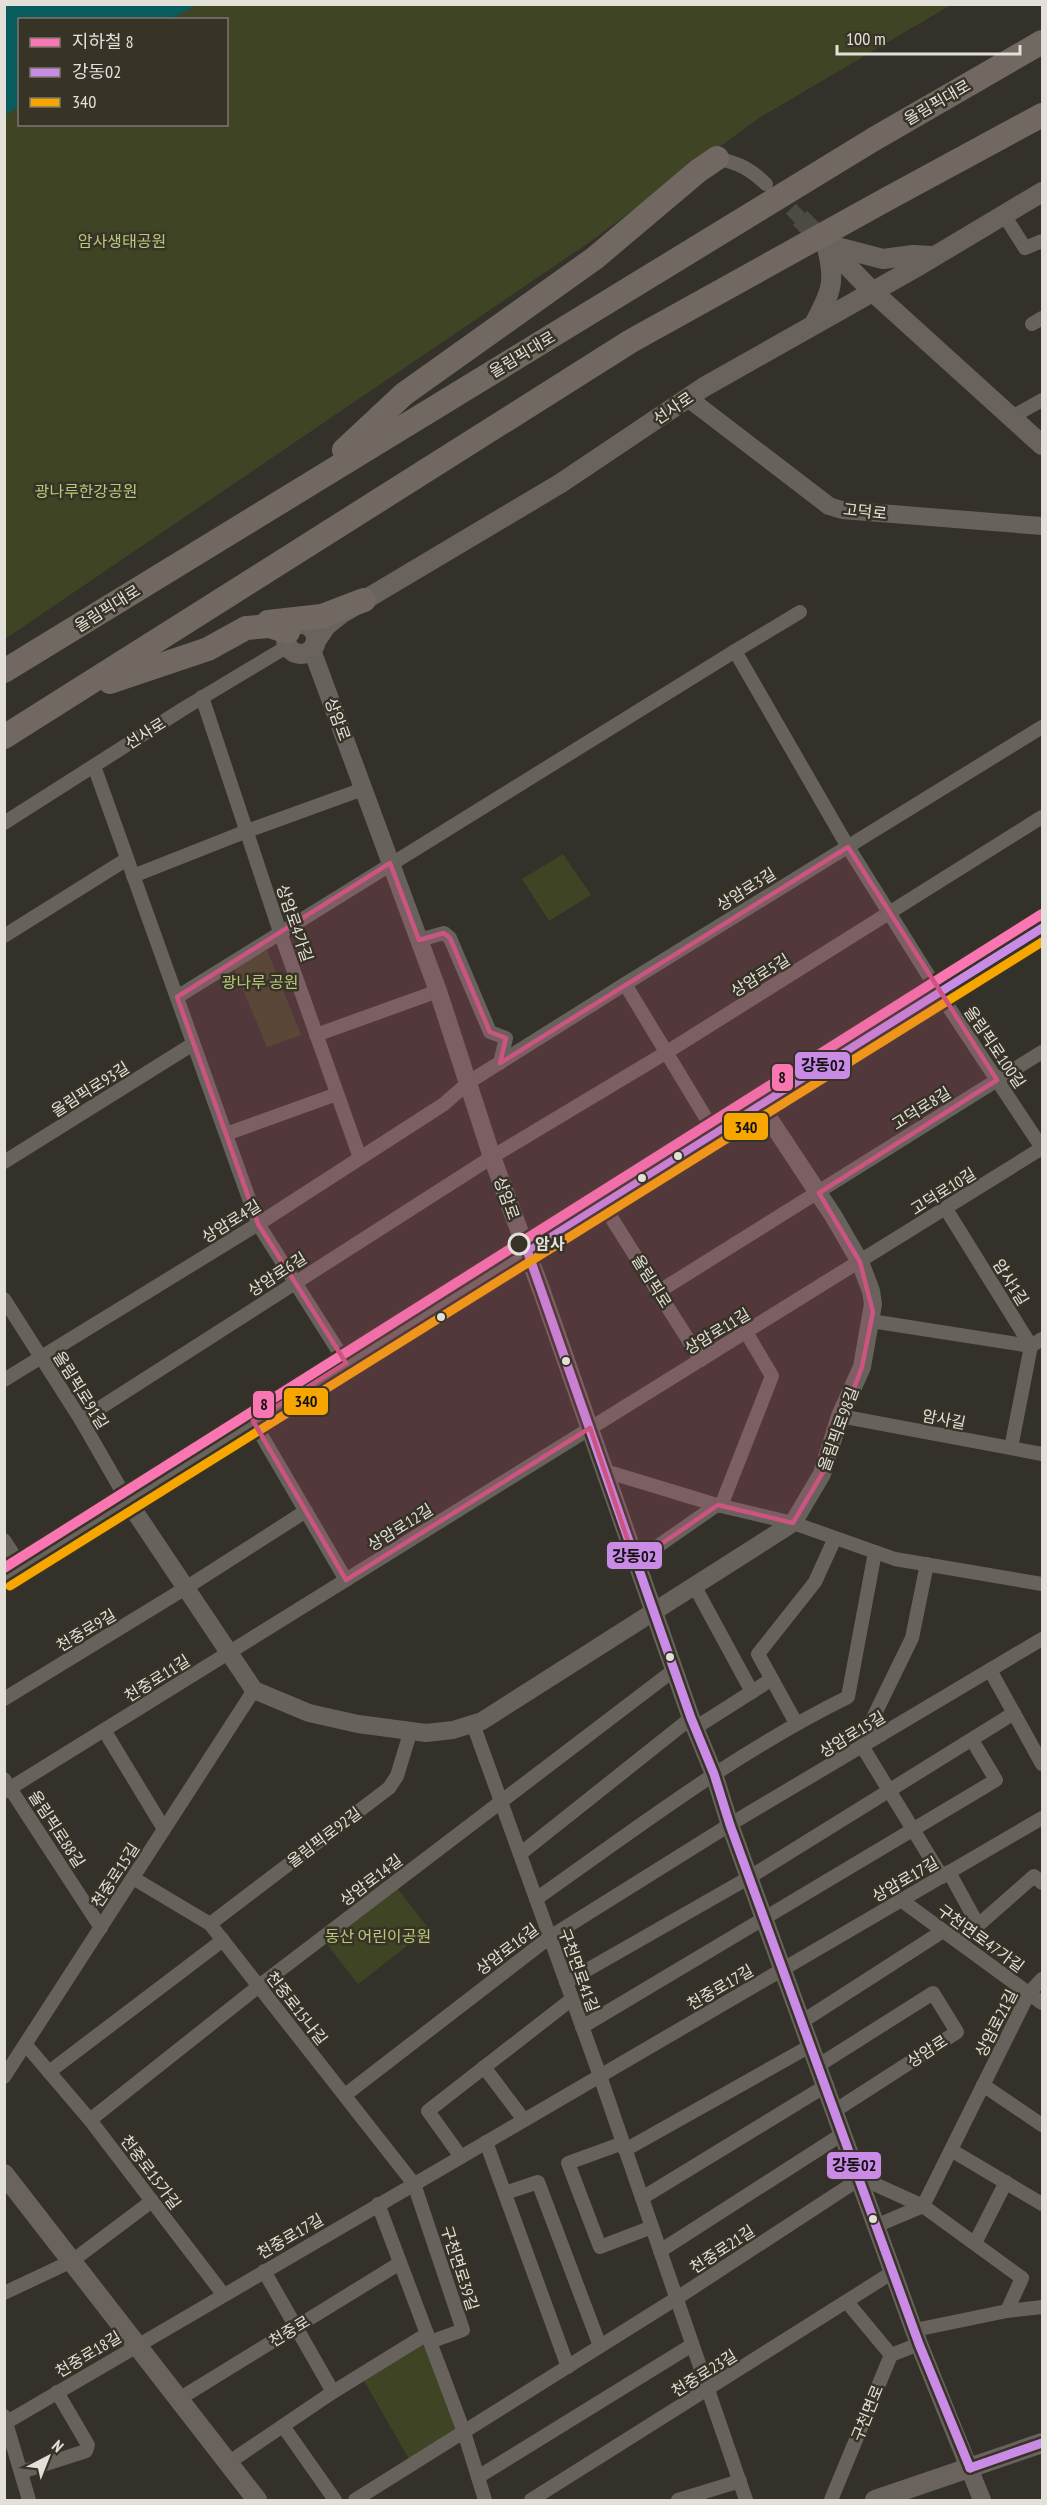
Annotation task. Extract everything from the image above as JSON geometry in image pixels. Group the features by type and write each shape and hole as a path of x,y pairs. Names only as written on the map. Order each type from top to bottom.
{"highway":[{"name":"올림픽대로","path":"4,671 873,139 1042,42"},
{"path":"4,738 631,341 1042,115"},
{"path":"305,485 404,394 595,258 698,171 717,158"},
{"path":"74,694 208,650 246,628 290,619 322,616 364,600"},
{"path":"246,628 270,626 288,639"}],"main road":[{"name":"선사로","path":"314,645 330,622 561,483 688,398 1042,192"},
{"path":"826,244 883,259 913,255 934,256"},
{"path":"826,244 872,291 1042,445"},
{"path":"813,325 828,298 833,271 826,244"},
{"path":"288,639 296,626 305,625 314,631 314,645"},
{"path":"13,1571 1042,928"},
{"path":"4,2174 257,2500"},
{"path":"875,2500 1042,2445"}],"street":[{"path":"717,158 741,164 766,184"},
{"path":"1004,215 1025,249 1042,241"},
{"name":"고덕로","path":"688,398 829,506 843,510 1042,526"},
{"path":"1012,417 1042,400"},
{"path":"177,997 390,863 800,612"},
{"name":"선사로","path":"4,824 288,639"},
{"name":"상암로","path":"314,645 363,789 438,991 492,1157 590,1428 653,1613 714,1774 730,1825 861,2178 917,2337 982,2500"},
{"path":"735,651 848,847 940,993"},
{"name":"상암로4가길","path":"202,697 280,932 360,1158"},
{"name":"상암로3길","path":"469,1082 624,984 1042,728"},
{"path":"94,765 258,1224 346,1363"},
{"path":"133,876 363,789"},
{"name":"상암로5길","path":"492,1157 667,1052 1042,817"},
{"path":"4,936 127,860"},
{"path":"419,939 444,933 450,938 490,1032 506,1038 500,1062"},
{"path":"624,984 715,1133"},
{"path":"316,1035 438,991"},
{"name":"올림픽로100길","path":"940,993 1042,1148"},
{"name":"올림픽로93길","path":"4,1162 193,1044"},
{"name":"고덕로8길","path":"819,1193 1042,1052"},
{"name":"상암로4길","path":"4,1380 258,1224 444,1104 469,1082"},
{"path":"226,1134 337,1094"},
{"name":"올림픽로98길","path":"653,1613 793,1523 822,1474 840,1416 862,1367 873,1304 871,1291 860,1262 819,1193 760,1105"},
{"name":"고덕로10길","path":"860,1262 1042,1148"},
{"name":"상암로6길","path":"81,1420 492,1157"},
{"path":"658,1292 819,1193"},
{"name":"올림픽로","path":"602,1203 701,1360"},
{"name":"암사1길","path":"946,1209 1037,1342"},
{"name":"상암로11길","path":"590,1428 860,1262"},
{"name":"올림픽로91길","path":"4,1299 81,1420 127,1500"},
{"path":"871,1322 1037,1342 1011,1448"},
{"path":"635,1562 719,1505 772,1376 746,1332"},
{"name":"암사길","path":"840,1416 1042,1454"},
{"path":"253,1420 346,1580"},
{"name":"상암로12길","path":"228,1653 590,1428"},
{"path":"605,1471 719,1505 793,1523 895,1559 1042,1584"},
{"path":"127,1500 184,1589 254,1690 309,1713 358,1724 426,1733 453,1730 482,1721 653,1613"},
{"path":"184,1589 306,1511"},
{"path":"796,1723 758,1654 816,1582 835,1538"},
{"path":"4,1540 13,1571"},
{"path":"536,1899 714,1774 796,1723 848,1697 875,1552"},
{"path":"880,1736 871,1722 912,1638 927,1564"},
{"path":"695,1587 752,1692"},
{"name":"천중로9길","path":"4,1699 184,1589"},
{"name":"상암로15길","path":"730,1825 990,1670 1041,1645"},
{"name":"천중로11길","path":"7,1787 228,1653"},
{"name":"상암로14길","path":"90,2120 259,1986 674,1670"},
{"path":"990,1670 1042,1764"},
{"path":"520,1854 693,1723 772,1679"},
{"name":"천중로15길","path":"4,2077 254,1690"},
{"path":"566,1982 750,1877 1014,1713"},
{"name":"구천면로41길","path":"473,1724 600,2076 746,2500"},
{"path":"104,1730 164,1829"},
{"name":"올림픽로92길","path":"210,1924 390,1788 397,1776 411,1730"},
{"path":"582,2027 996,1780 972,1740"},
{"path":"862,1746 913,1830 978,1925"},
{"name":"올림픽로88길","path":"7,1787 101,1928"},
{"name":"상암로17길","path":"784,1969 1042,1818"},
{"name":"상암로16길","path":"345,2095 550,1937 730,1825"},
{"path":"959,1942 1034,1876 1042,1883"},
{"name":"천중로15나길","path":"133,1878 210,1924 414,2184"},
{"name":"구천면로47가길","path":"901,1900 1042,2003"},
{"path":"803,2021 943,1931"},
{"path":"49,2072 223,1940"},
{"name":"천중로17길","path":"137,2345 784,1969"},
{"name":"상암로21길","path":"923,2206 1029,1993 1042,1979"},
{"name":"상암로","path":"819,2065 933,1993 957,2032 836,2110"},
{"path":"461,2157 428,2111 572,1999"},
{"name":"천중로15가길","path":"26,2045 90,2120 223,2294"},
{"path":"652,2228 600,2247 568,2163 624,2146 812,2045"},
{"path":"484,2067 524,2120"},
{"path":"642,2198 827,2085"},
{"path":"983,2085 1042,2125"},
{"path":"660,2251 844,2133"},
{"path":"486,2142 568,2367"},
{"path":"951,2150 1042,2204"},
{"path":"861,2178 923,2206 1022,2278 1007,2312"},
{"name":"천중로21길","path":"355,2500 568,2367 861,2178"},
{"path":"505,2193 538,2182 600,2346"},
{"path":"975,2244 1006,2182"},
{"name":"구천면로39길","path":"414,2184 463,2330 428,2338"},
{"path":"4,2293 72,2261 152,2201"},
{"path":"378,2204 464,2432 485,2500"},
{"path":"878,2225 923,2206"},
{"name":"천중로","path":"178,2399 400,2263"},
{"path":"264,2271 333,2392"},
{"name":"천중로23길","path":"531,2500 893,2272"},
{"path":"847,2302 891,2355 917,2337 1007,2312 1042,2307"},
{"path":"228,2463 333,2392 428,2338"},
{"name":"천중로18길","path":"6,2427 57,2392 137,2345"},
{"path":"478,2477 692,2345"},
{"name":"구천면로","path":"831,2500 891,2355"},
{"name":"천중로18길","path":"21,2472 86,2451 88,2445 57,2392"},
{"path":"283,2426 335,2500"},
{"path":"6,2427 29,2500"},
{"path":"678,2500 740,2481"}],"highlighted area":[{"path":"848,847 997,1080 819,1193 860,1262 873,1312 862,1367 822,1474 793,1523 718,1505 635,1562 590,1428 346,1580 253,1421 346,1363 258,1224 177,997 390,863 419,940 444,933 450,938 490,1032 506,1038 500,1063"}],"green space":[{"name":"암사생태공원","path":"197,5 951,5 759,118 584,246 5,639 5,115 18,107 18,126 228,126 228,18 173,18"},
{"path":"563,854 591,895 549,921 522,879"},
{"name":"광나루 공원","path":"267,950 301,1035 267,1047 234,968"},
{"name":"동산 어린이공원","path":"397,1888 429,1929 358,1984 326,1943"},
{"path":"424,2343 457,2430 409,2459 363,2379"}],"water":[{"path":"5,4 197,4 173,18 18,18 18,107 5,115"}],"tunnel":[{"path":"776,194 800,218"},
{"path":"800,218 826,244"}],"metro line":[{"name":"8","path":"4,1568 1042,914"}],"transit line":[{"name":"강동02","path":"527,1250 1042,928"},
{"name":"340","path":"10,1586 1042,942"},
{"name":"강동02","path":"527,1250 691,1718 714,1774 730,1825 919,2344 970,2468"},
{"name":"강동02","path":"970,2468 1042,2443"}],"place":[{"name":"암사","path":"519,1244"}],"park label":[{"name":"광나루한강공원","path":"86,491"}]}
